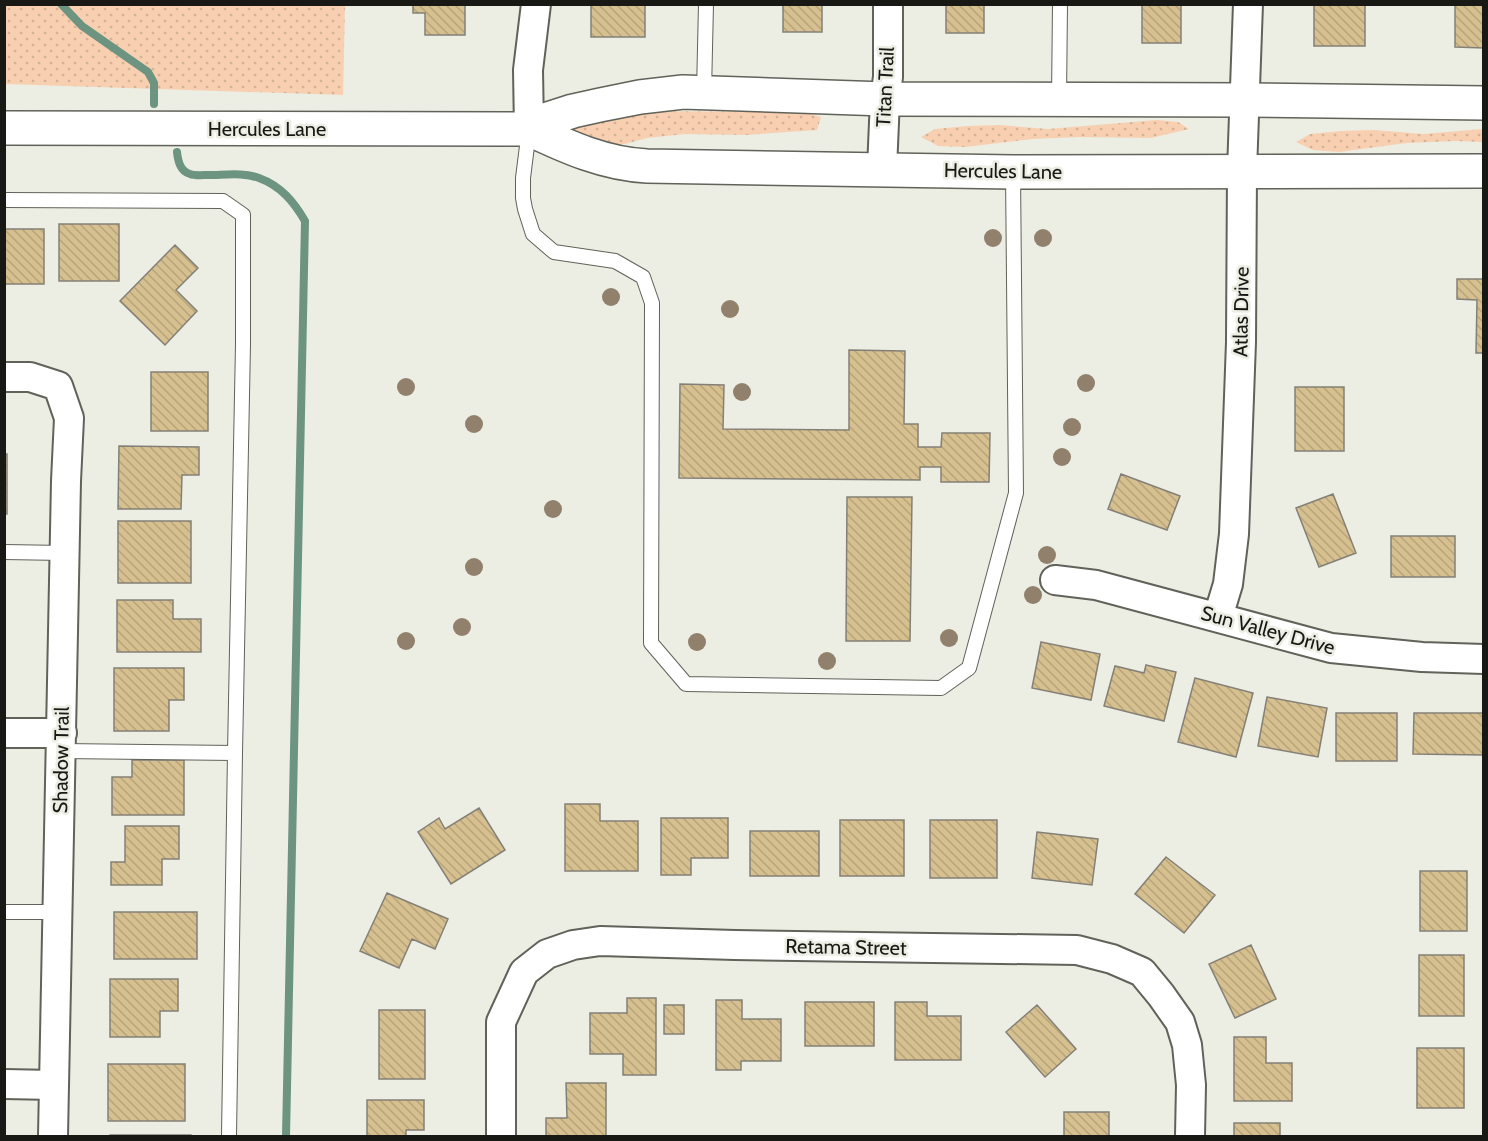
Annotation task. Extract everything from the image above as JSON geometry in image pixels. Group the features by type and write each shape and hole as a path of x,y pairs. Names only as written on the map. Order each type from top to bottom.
{"street":[{"path":"529,129 528,70 536,4"},
{"name":"Titan Trail","path":"882,169 888,77 888,4"},
{"name":"Atlas Drive","path":"1218,617 1228,584 1234,534 1241,342 1242,171 1248,4"},
{"name":"Hercules Lane","path":"529,129 545,120 573,111 630,99 683,93 885,99 1484,103"},
{"name":"Hercules Lane","path":"4,128 529,129 565,146 594,156 618,163 637,165 1013,172 1484,171"},
{"name":"Shadow Trail","path":"4,377 30,377 58,386 69,418 64,553 53,1137"},
{"name":"Sun Valley Drive","path":"1055,580 1096,585 1331,648 1422,657 1484,659"},
{"path":"4,733 62,742"},
{"name":"Retama Street","path":"501,1137 501,1022 524,972 547,954 573,945 600,941 1077,950 1112,959 1142,972 1180,1022 1187,1045 1191,1085 1190,1137"},
{"path":"4,1084 54,1085"}],"lane":[{"path":"704,93 706,4"},
{"path":"1059,99 1060,4"},
{"path":"529,129 524,198 533,234 554,252 615,261 643,276 652,303 651,643 686,684 941,688 969,668 1016,493 1013,172"},
{"path":"4,200 223,201 243,215 243,344 229,1137"},
{"path":"4,552 64,553"},
{"path":"62,742 235,753"},
{"path":"4,912 58,912"}],"shaded area":[{"path":"5,4 345,5 343,95 5,84"},
{"path":"618,111 802,112 821,117 817,130 746,135 685,134 610,145 601,140 577,134 573,127"},
{"path":"1157,120 1178,122 1189,129 1151,138 1032,139 965,147 938,146 921,137 935,129 967,126 999,125 1048,129"},
{"path":"1483,129 1483,142 1407,143 1339,152 1313,150 1296,142 1310,134 1342,131 1374,130 1423,134"}],"building":[{"path":"413,4 465,4 465,35 425,35 425,13 413,13"},
{"path":"591,4 645,4 645,37 591,37"},
{"path":"783,4 822,4 822,32 783,32"},
{"path":"946,4 984,4 984,33 946,33"},
{"path":"1142,4 1181,4 1181,43 1142,43"},
{"path":"1314,4 1365,4 1365,46 1314,46"},
{"path":"1455,4 1484,4 1484,48 1455,47"},
{"path":"59,224 119,224 119,281 59,281"},
{"path":"4,229 44,229 44,284 4,284"},
{"path":"175,245 198,268 176,290 197,311 165,345 120,301"},
{"path":"1457,279 1484,279 1484,353 1476,353 1477,300 1457,299"},
{"path":"849,350 905,351 904,424 918,424 918,447 941,447 942,433 990,433 989,482 941,482 941,467 920,467 920,480 679,478 680,384 724,385 723,429 849,430"},
{"path":"151,372 208,372 208,431 151,431"},
{"path":"1295,387 1344,387 1344,451 1295,451"},
{"path":"119,446 199,447 199,475 182,475 181,509 118,509"},
{"path":"4,454 7,454 7,514 4,514"},
{"path":"1121,474 1180,496 1167,530 1108,509"},
{"path":"1333,494 1356,553 1319,567 1296,508"},
{"path":"847,497 912,497 910,641 846,641"},
{"path":"118,521 191,521 191,583 118,583"},
{"path":"1391,536 1455,536 1455,577 1391,577"},
{"path":"117,600 173,600 173,619 201,619 201,652 117,652"},
{"path":"1041,642 1100,654 1091,700 1032,688"},
{"path":"1146,665 1176,672 1164,721 1104,706 1115,666 1144,673"},
{"path":"114,668 184,668 184,700 169,700 169,731 114,731"},
{"path":"1195,678 1253,693 1236,757 1178,742"},
{"path":"1267,697 1327,708 1318,757 1258,746"},
{"path":"1336,713 1397,713 1397,761 1336,761"},
{"path":"1414,713 1484,713 1484,755 1413,754"},
{"path":"132,760 184,760 184,815 112,815 112,777 132,777"},
{"path":"565,804 600,804 600,821 638,821 638,871 565,871"},
{"path":"479,808 505,850 451,884 418,832 439,818 445,829"},
{"path":"661,818 728,818 728,858 691,858 691,875 661,875"},
{"path":"840,820 904,820 904,876 840,876"},
{"path":"930,820 997,820 997,878 930,878"},
{"path":"125,826 179,826 179,859 162,859 162,885 111,885 111,862 125,862"},
{"path":"750,831 819,831 819,876 750,876"},
{"path":"1037,832 1098,839 1092,885 1032,878"},
{"path":"1166,857 1215,895 1184,933 1135,894"},
{"path":"1420,871 1467,871 1467,931 1420,931"},
{"path":"387,893 448,919 435,949 412,939 399,968 360,951"},
{"path":"114,912 197,912 197,959 114,959"},
{"path":"1251,945 1276,999 1235,1018 1209,964"},
{"path":"1419,955 1464,955 1464,1016 1419,1016"},
{"path":"110,979 178,979 178,1011 160,1011 160,1037 110,1037"},
{"path":"627,998 656,998 656,1075 623,1075 623,1054 590,1054 590,1013 627,1013"},
{"path":"716,1000 742,1000 742,1019 781,1019 781,1061 741,1061 741,1070 716,1070"},
{"path":"805,1002 874,1002 874,1046 805,1046"},
{"path":"895,1002 927,1002 927,1016 961,1016 961,1060 895,1060"},
{"path":"664,1005 684,1005 684,1034 664,1034"},
{"path":"1037,1005 1076,1049 1045,1077 1006,1032"},
{"path":"379,1010 425,1010 425,1079 379,1079"},
{"path":"1234,1037 1266,1037 1266,1063 1292,1063 1292,1101 1234,1101"},
{"path":"1417,1048 1464,1048 1464,1108 1417,1108"},
{"path":"108,1064 185,1064 185,1121 108,1121"},
{"path":"566,1083 606,1083 606,1136 546,1136 546,1118 567,1118"},
{"path":"367,1100 424,1100 424,1130 406,1130 406,1136 367,1136"},
{"path":"1064,1112 1109,1112 1109,1136 1064,1136"},
{"path":"1234,1123 1280,1123 1280,1136 1234,1136"},
{"path":"191,1135 191,1136 110,1136"}],"waterway":[{"path":"61,4 82,26 148,72 154,83 154,104"},
{"path":"177,152 182,168 190,174 247,175 267,181 286,195 305,221 286,1136"}]}
